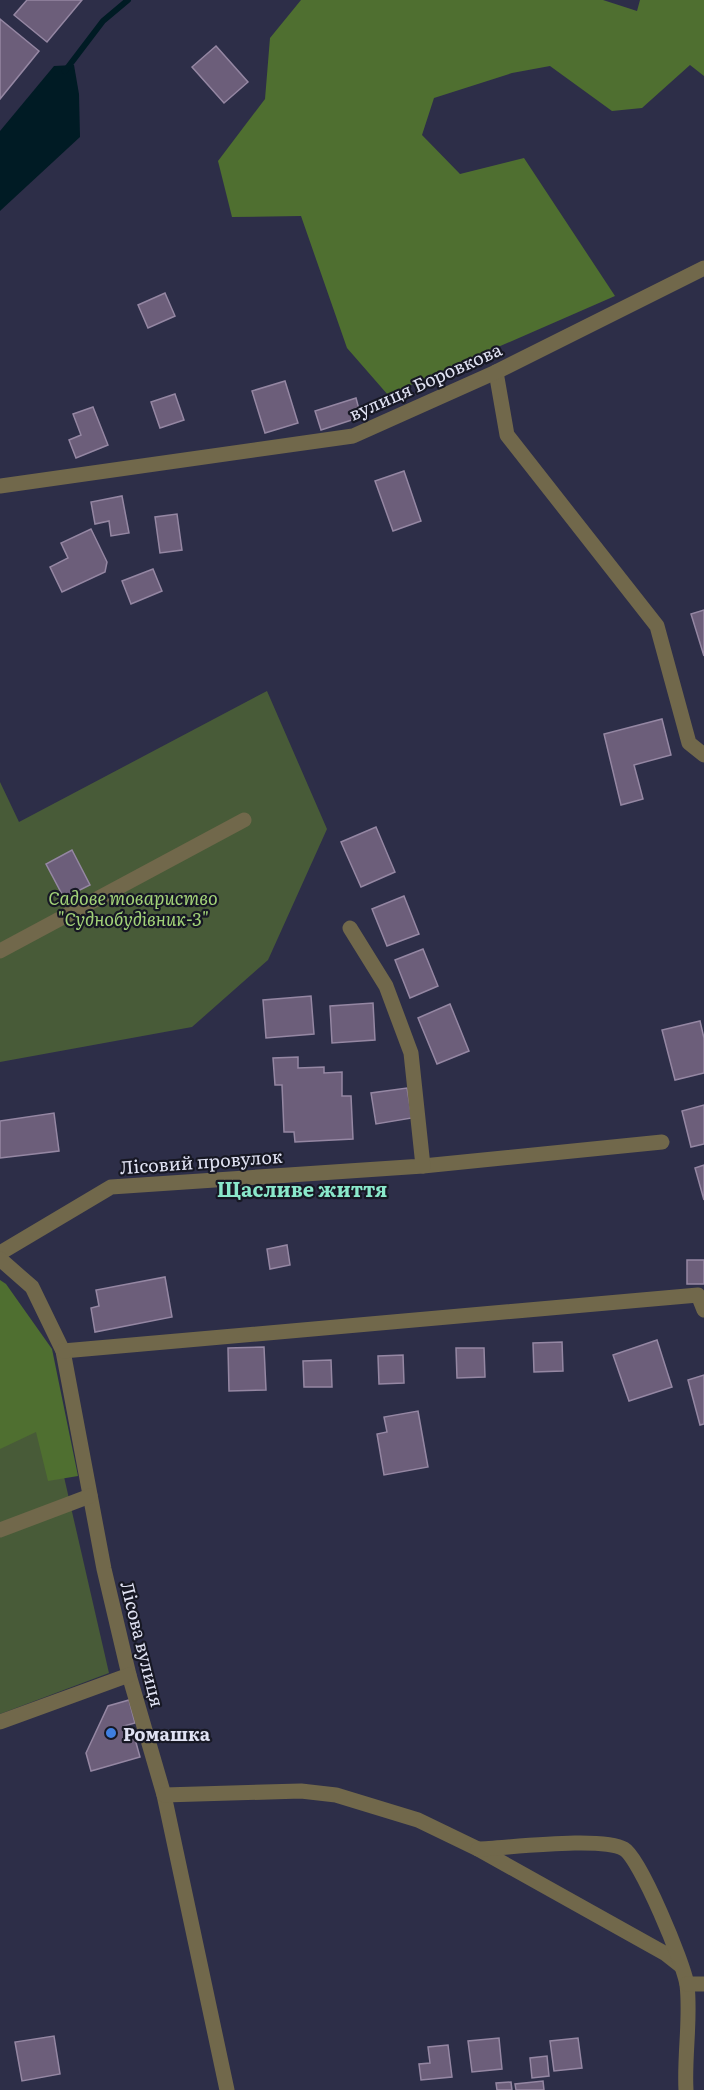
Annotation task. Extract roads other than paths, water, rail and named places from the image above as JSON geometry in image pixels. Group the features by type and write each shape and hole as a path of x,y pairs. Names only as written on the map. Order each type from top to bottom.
{"street":[{"name":"вулиця Боровкова","path":"0,486 353,436 496,372 704,268"},
{"path":"496,372 507,435 657,626 689,743 704,755"},
{"path":"0,951 244,820"},
{"path":"350,928 386,986 411,1053 423,1166"},
{"name":"Лісовий провулок","path":"0,1253 111,1187 423,1166 662,1142"},
{"name":"Лісова вулиця","path":"0,1259 32,1287 63,1351 90,1496 129,1675 164,1795 227,2090"},
{"path":"63,1351 701,1294 704,1310"},
{"path":"0,1530 90,1496"},
{"path":"0,1722 129,1675"},
{"path":"164,1795 301,1791 336,1795 418,1820 478,1849 666,1954 680,1965"},
{"path":"478,1849 594,1843 623,1848 634,1857 645,1877 687,1984 686,2090"},
{"path":"687,1984 704,1984"}],"water":[{"path":"74,65 79,94 80,137 0,211 0,131 54,66"}],"waterway":[{"path":"65,71 103,21 128,0"}],"place":[{"name":"Ромашка","path":"111,1733"}],"district":[{"name":"Щасливе життя","path":"302,1188"}],"park label":[{"name":"Садове товариство \"Суднобудівник-3\"","path":"133,907"}]}
